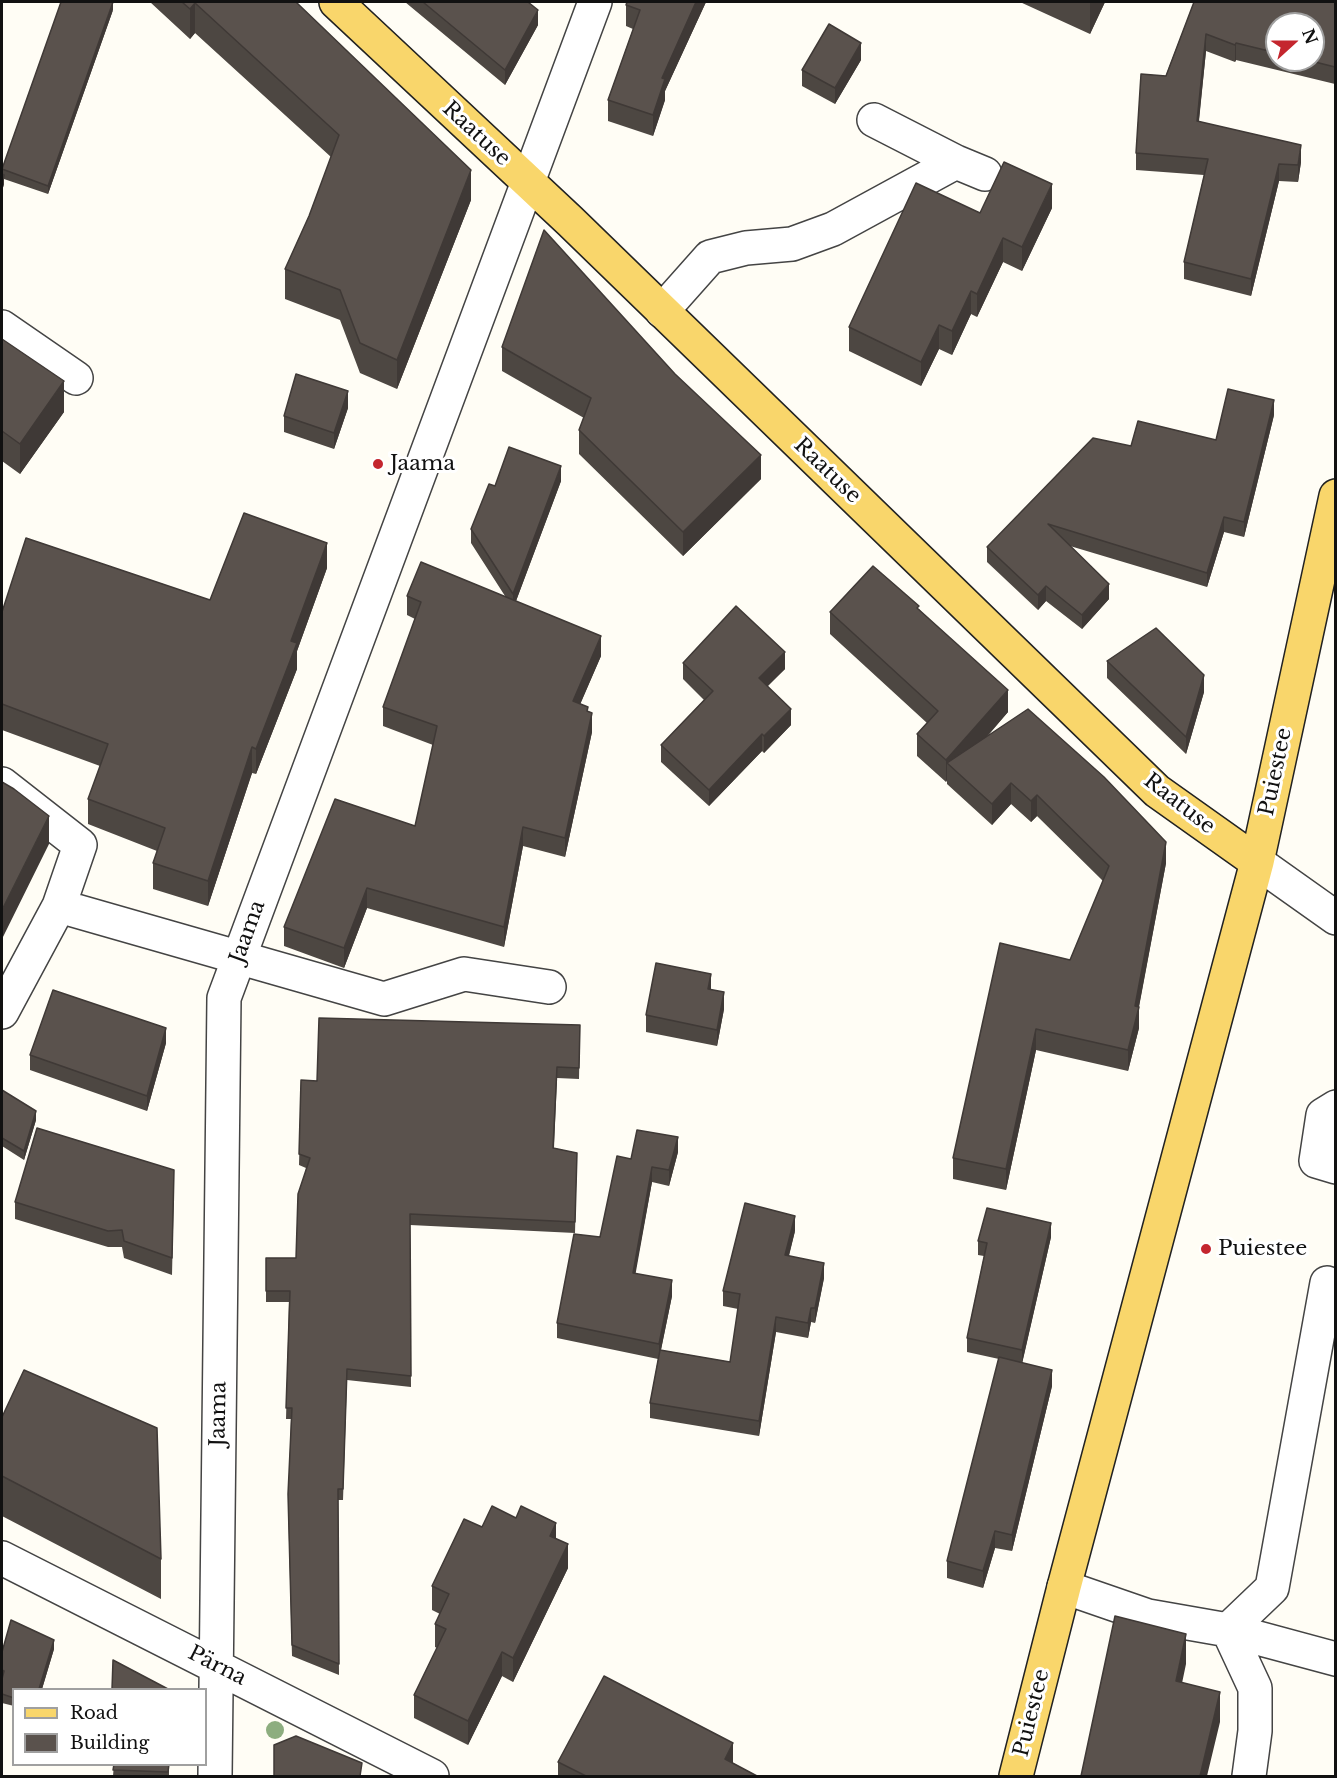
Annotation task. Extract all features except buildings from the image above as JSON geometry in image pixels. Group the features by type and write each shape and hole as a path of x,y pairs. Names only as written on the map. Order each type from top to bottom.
{"main road":[{"name":"Raatuse","path":"336,2 662,310 1157,791 1257,862"},
{"name":"Puiestee","path":"1016,1776 1257,862 1335,496"}],"street":[{"name":"Jaama","path":"214,1776 224,998 595,2"},
{"path":"662,310 710,257 746,248 792,244 833,229 970,168 874,120"},
{"path":"2,327 76,378"},
{"path":"2,784 80,845 59,906 2,1012"},
{"name":"Raatuse","path":"1257,862 1335,918"},
{"path":"59,906 384,999 464,974 549,987"},
{"path":"1335,1107 1323,1115 1316,1161 1335,1167"},
{"path":"1228,1630 1272,1588 1327,1283"},
{"name":"Pärna","path":"2,1558 432,1776"},
{"path":"1064,1587 1148,1616 1228,1630 1335,1659"},
{"path":"1228,1630 1255,1688 1255,1731 1249,1776"}],"place":[{"name":"Jaama","path":"378,464"},
{"name":"Puiestee","path":"1206,1249"}]}
